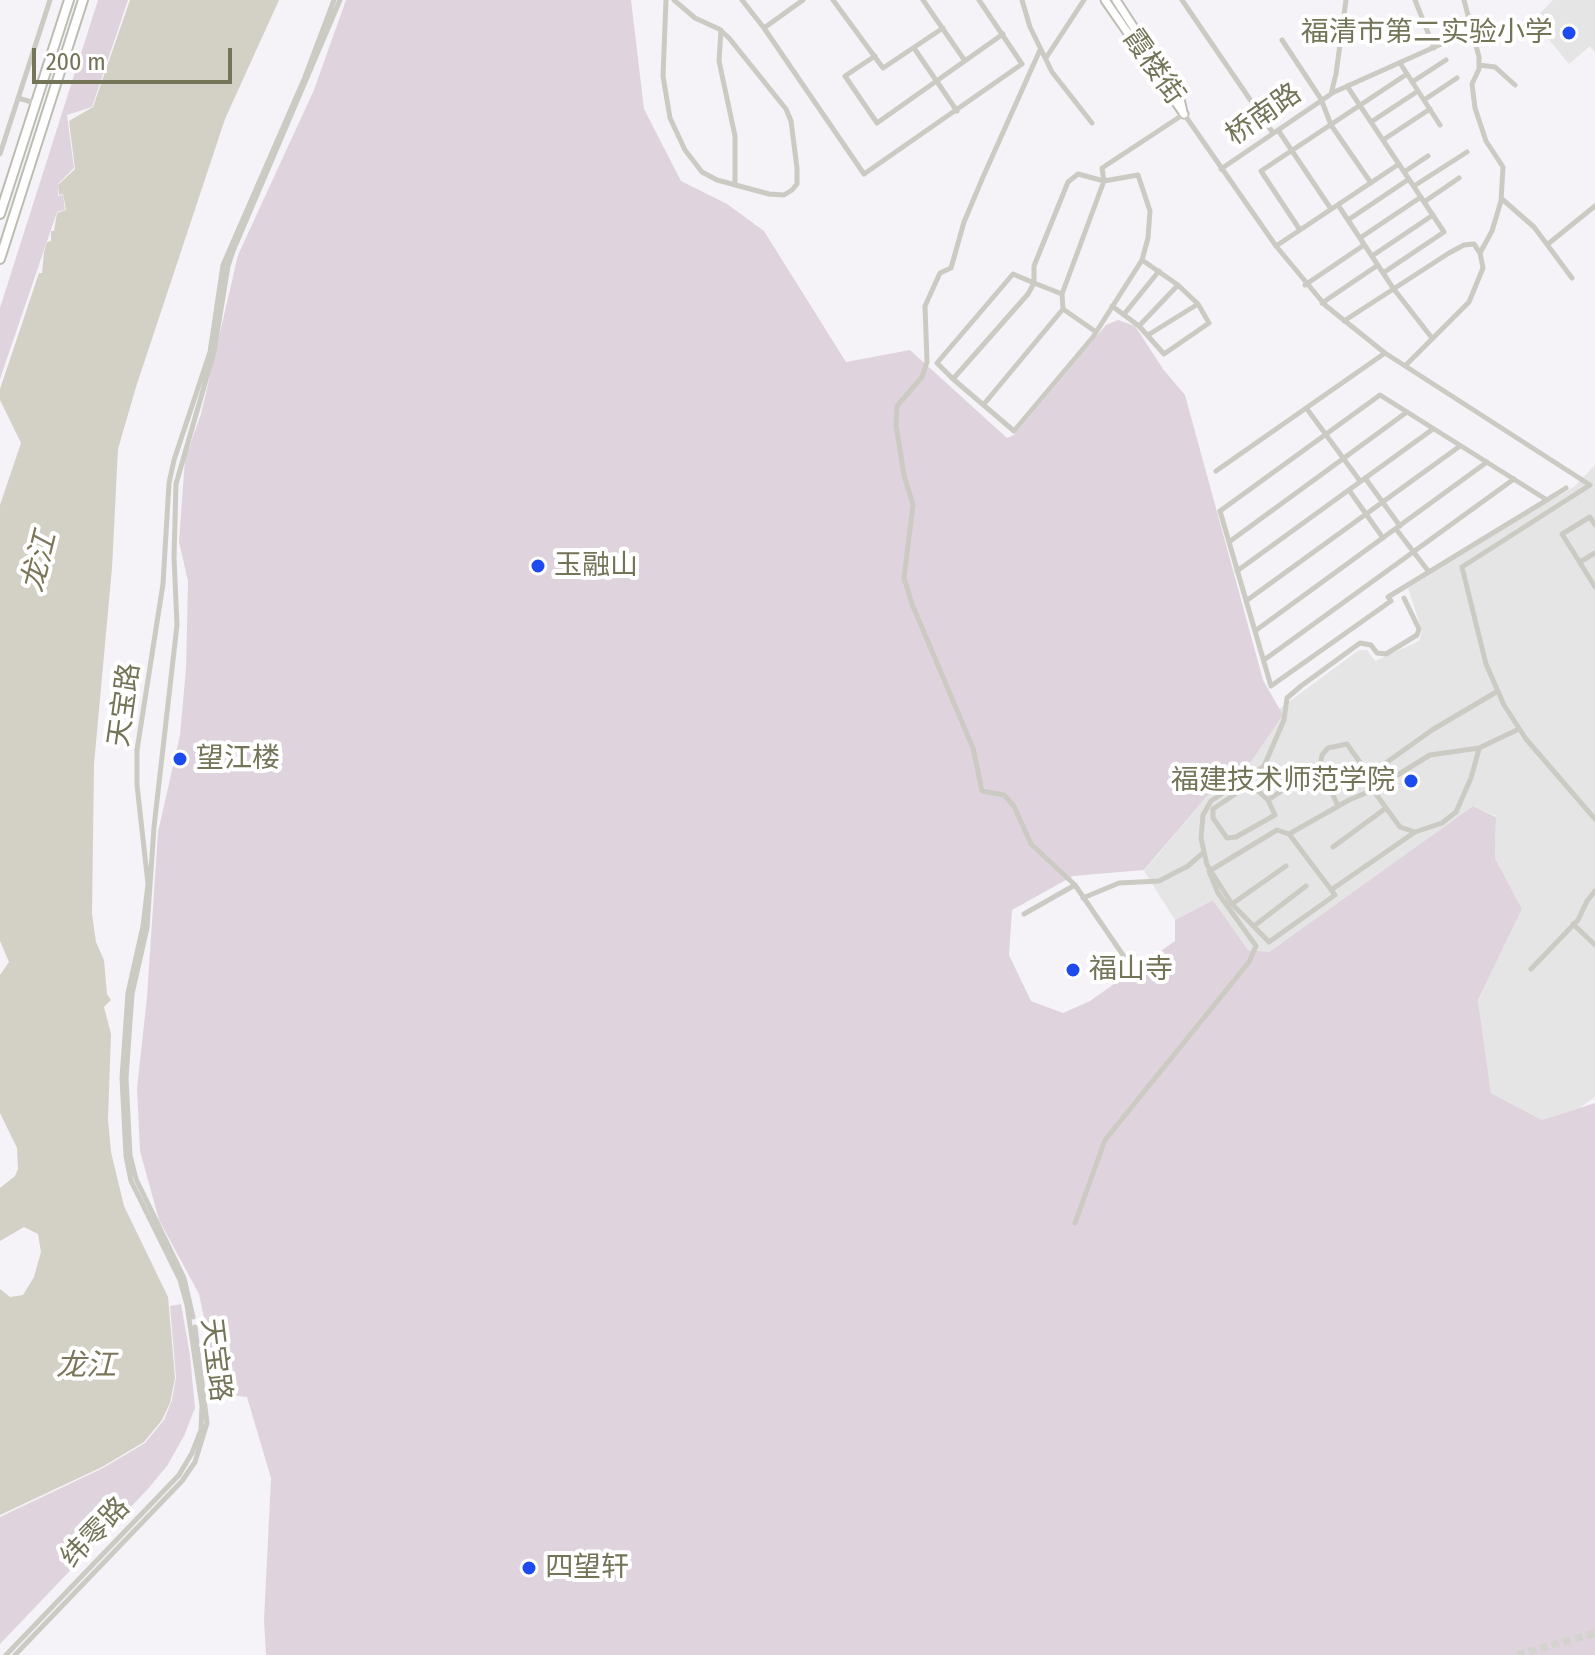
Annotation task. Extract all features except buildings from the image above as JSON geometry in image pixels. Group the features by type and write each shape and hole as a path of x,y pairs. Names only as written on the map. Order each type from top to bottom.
{"main road":[{"path":"0,214 69,0"},
{"path":"0,259 83,0"}],"street":[{"path":"0,154 50,0"},
{"name":"天宝路","path":"203,1431 206,1404 191,1305 184,1278 136,1179 130,1155 126,1078 132,994 147,928 155,813 177,625 174,557 176,484 214,352 228,266 337,0"},
{"name":"天宝路","path":"203,1431 187,1305 180,1280 131,1181 126,1156 122,1078 128,993 143,926 148,884 137,785 137,750 163,584 169,483 210,352 223,265 337,0"},
{"path":"666,0 663,76 670,118 685,150 702,172 717,180 784,195 797,184 791,121 786,109 721,30 695,18 674,0"},
{"path":"742,0 864,174 1022,64 979,0"},
{"path":"764,28 803,0"},
{"path":"833,0 883,68 943,28"},
{"path":"923,0 965,61"},
{"path":"1022,0 1045,59 1092,123"},
{"path":"1045,59 1084,0"},
{"name":"霞楼街","path":"1105,0 1184,114"},
{"name":"霞楼街","path":"1116,0 1180,99 1184,114"},
{"path":"1182,0 1331,209"},
{"name":"桥南路","path":"1221,169 1331,94 1346,0"},
{"path":"1415,0 1434,48"},
{"path":"1464,0 1479,57 1472,84 1475,108 1486,141 1503,167 1502,198 1492,231 1480,253"},
{"path":"721,30 719,61 735,136 735,185"},
{"path":"875,56 845,76 877,123 1003,34"},
{"path":"1282,40 1321,99 1331,125 1371,183"},
{"path":"1331,94 1448,41"},
{"path":"914,48 957,111"},
{"path":"1040,50 976,192 951,268 940,273 925,306 927,362 922,377 897,406 896,425 904,475 913,505 904,578 973,748 982,791 1004,795 1014,806 1031,844 1075,885 1125,958"},
{"path":"1412,82 1446,60"},
{"path":"1400,63 1440,125"},
{"path":"1479,65 1495,67 1515,85"},
{"path":"1300,230 1261,171 1407,74"},
{"path":"1424,100 1457,78"},
{"path":"1347,86 1444,232 1383,273"},
{"path":"1371,122 1418,91"},
{"path":"18,98 35,103"},
{"path":"1383,140 1430,109"},
{"path":"984,404 1063,309 1062,294 1104,181 1102,168 1184,114 1276,246 1322,303 1385,353 1590,485 1462,567 1482,649 1498,691 1519,729 1595,819"},
{"path":"1414,186 1467,152"},
{"path":"1404,172 1428,156"},
{"path":"1276,246 1399,164"},
{"path":"953,379 1028,294 1034,283 1034,266 1068,182 1078,174 1104,181 1138,175 1150,211 1142,260 1096,332 1014,431 953,379 937,363 1013,274 1034,283 1062,294"},
{"path":"1360,238 1459,178"},
{"path":"1348,220 1409,179"},
{"path":"1502,198 1519,211 1548,244 1572,278"},
{"path":"1338,205 1393,288 1432,339"},
{"path":"1548,244 1595,206"},
{"path":"1372,256 1433,215"},
{"path":"1344,321 1464,245 1474,244 1480,253 1483,268 1479,285 1469,302 1406,365"},
{"path":"1305,285 1365,245"},
{"path":"1112,306 1125,313 1164,354 1209,323 1198,304 1178,285 1142,260"},
{"path":"1322,303 1378,265"},
{"path":"1125,313 1159,271"},
{"path":"1139,326 1178,285"},
{"path":"1148,335 1198,304"},
{"path":"1063,309 1096,332"},
{"path":"1216,471 1385,353"},
{"path":"1547,500 1380,395 1220,511 1271,686 1391,601 1388,597 1547,500 1566,488"},
{"path":"1307,409 1343,459 1382,502 1429,572"},
{"path":"1229,542 1407,412"},
{"path":"1237,571 1433,429"},
{"path":"1246,601 1460,446"},
{"path":"1255,631 1487,462"},
{"path":"1264,660 1514,479"},
{"path":"1349,490 1383,538"},
{"path":"1595,525 1590,517 1562,534 1595,587"},
{"path":"1580,562 1595,553"},
{"path":"1075,1223 1105,1140 1249,962 1256,946 1218,893 1201,838 1203,815 1211,801 1264,766 1284,720 1287,698 1360,643 1371,645 1377,653 1386,654 1417,635 1419,629 1404,598"},
{"path":"1268,800 1320,765 1322,755 1328,748 1347,744 1369,775 1432,730 1498,691"},
{"path":"1289,834 1373,790 1430,755 1479,748 1519,729"},
{"path":"1331,890 1415,832 1442,823 1456,812 1471,778 1479,748"},
{"path":"1320,765 1341,787 1333,795 1338,806"},
{"path":"1250,784 1268,800 1275,815 1236,837 1227,838 1213,818 1213,809 1250,784"},
{"path":"1373,790 1400,827 1415,832"},
{"path":"1333,847 1386,808"},
{"path":"1277,830 1289,834 1335,895 1269,942 1232,904 1209,868 1277,830"},
{"path":"1083,898 1119,883 1159,881 1188,866 1204,851"},
{"path":"1232,904 1286,866"},
{"path":"1024,914 1075,885"},
{"path":"1254,926 1306,886"},
{"path":"1531,969 1578,920 1595,891"},
{"path":"1573,924 1595,945"},
{"name":"纬零路","path":"6,1655 179,1475 203,1431"},
{"name":"纬零路","path":"15,1655 182,1481 195,1462 203,1431"}],"shaded area":[{"path":"98,0 128,0 92,107 67,115 74,168 58,184 58,196 63,195 65,210 57,212 0,379 0,308"},
{"path":"346,0 631,0 644,109 681,181 727,204 764,231 846,362 910,350 1007,438 1014,435 1106,325 1118,320 1135,326 1163,369 1185,395 1263,680 1283,715 1249,765 1207,796 1144,870 1073,876 1012,910 1009,955 1031,1001 1063,1013 1090,1001 1175,941 1175,920 1213,900 1248,950 1269,952 1473,806 1496,817 1495,858 1522,909 1478,1000 1491,1093 1542,1120 1595,1103 1595,1655 266,1655 264,1620 271,1478 247,1397 220,1394 199,1294 159,1220 140,1151 137,1088 147,997 158,832 180,735 186,669 188,581 179,542 185,459 201,414 238,255 314,90"},
{"name":"福清市第二实验小学","path":"1553,0 1595,0 1595,53 1590,46 1569,64 1533,20"},
{"name":"福建技术师范学院","path":"1595,465 1595,1097 1579,1108 1542,1120 1491,1093 1478,1000 1522,909 1495,858 1496,816 1473,806 1269,952 1248,950 1213,900 1175,920 1144,871 1207,796 1249,765 1282,716 1279,709 1359,650 1367,650 1375,661 1419,641 1422,631 1408,588 1575,486"},
{"path":"181,1304 195,1408 184,1436 167,1466 147,1490 0,1644 0,1517 103,1468 145,1443 164,1420 172,1400 176,1377 170,1306"}],"water":[{"name":"龙江","path":"130,0 279,0 225,119 118,449 112,568 94,764 92,914 96,942 104,960 107,994 111,1000 104,1007 111,1034 108,1120 111,1152 124,1206 168,1297 175,1378 170,1403 162,1420 144,1442 102,1467 0,1515 0,1289 10,1297 23,1295 34,1277 41,1252 38,1234 24,1227 0,1241 0,1188 15,1176 18,1169 17,1148 0,1113 0,975 9,962 0,941 0,505 21,443 0,400 0,389 39,273 42,273 44,252 47,242 51,241 57,213 66,210 58,185 75,169 69,121 93,107"}],"tunnel":[{"path":"1517,1655 1595,1633"}],"place":[{"name":"福清市第二实验小学","path":"1569,33"},
{"name":"玉融山","path":"538,566"},
{"name":"望江楼","path":"180,759"},
{"name":"福建技术师范学院","path":"1411,781"},
{"name":"福山寺","path":"1073,970"},
{"name":"四望轩","path":"529,1568"}]}
